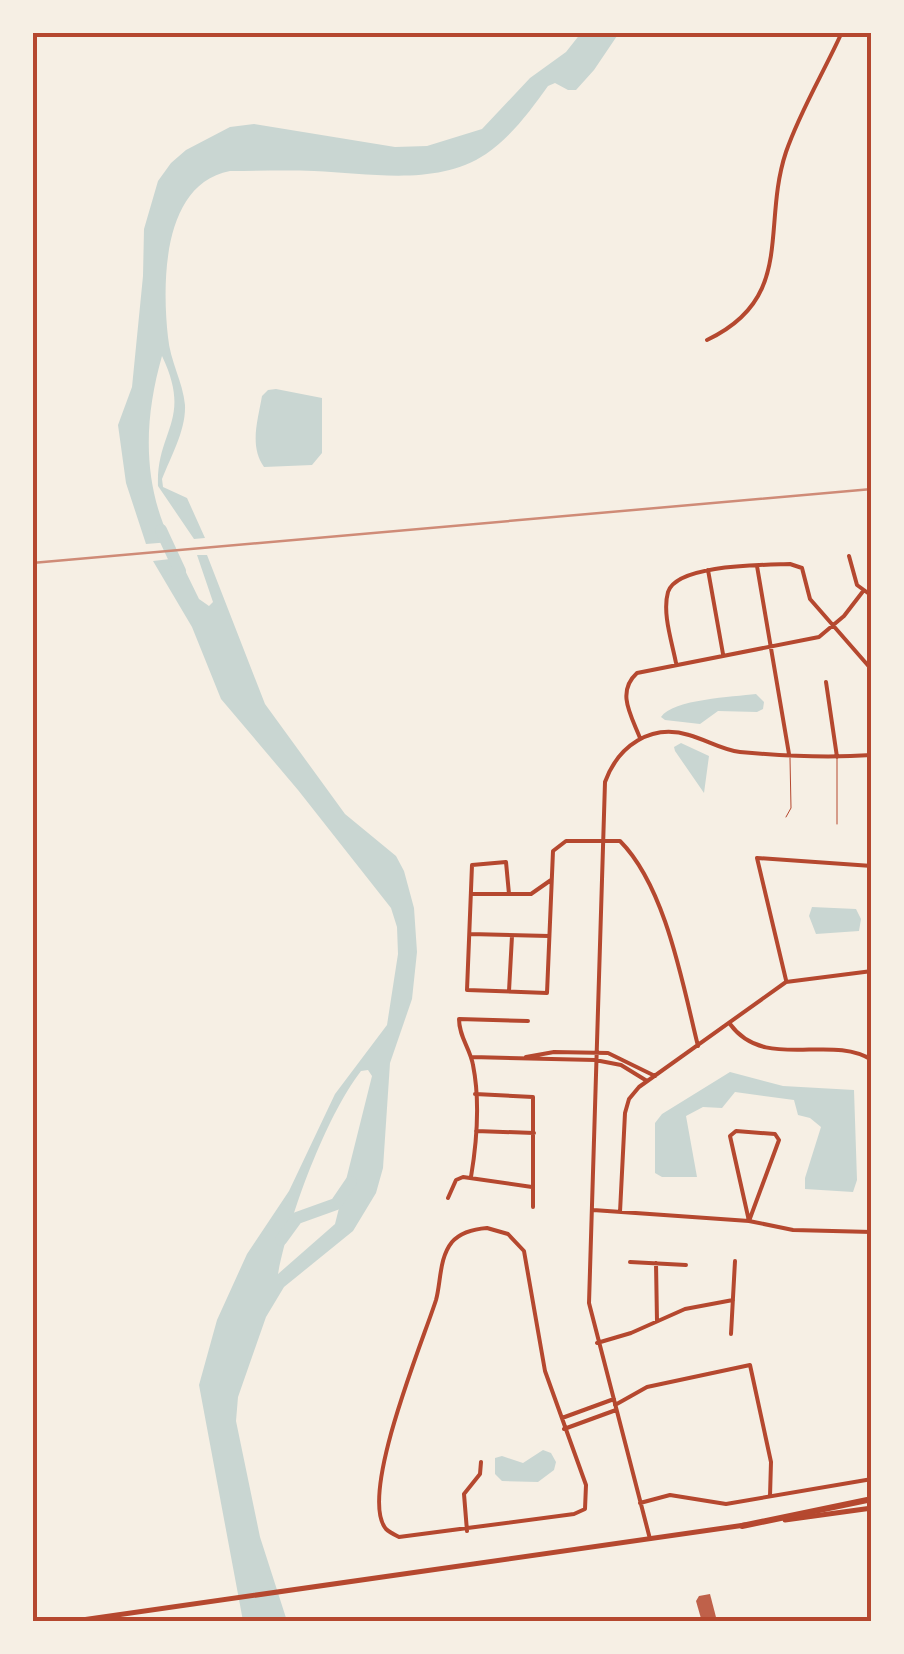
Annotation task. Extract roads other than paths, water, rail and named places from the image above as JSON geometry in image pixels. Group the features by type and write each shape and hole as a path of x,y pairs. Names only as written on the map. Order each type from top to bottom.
{"highway":[{"path":"742,1526 872,1499"}],"main road":[{"path":"68,1622 872,1508"}],"street":[{"path":"707,340 729,330 752,308 766,278 787,150 842,32"},
{"path":"850,556 854,580 872,596"},
{"path":"676,664 667,615 668,592 679,580 708,570 790,564 802,568 810,598 872,670"},
{"path":"758,566 789,755"},
{"path":"708,570 723,655"},
{"path":"640,738 627,706 627,684 643,670 819,638 864,590"},
{"path":"826,682 837,757"},
{"path":"650,1540 589,1303 606,776 622,750 655,733 678,732 729,750 837,757 872,755"},
{"path":"509,894 506,862 472,865 467,990 548,993 553,851 558,845 602,839 623,844 656,898 676,956 698,1046"},
{"path":"786,982 757,858 872,866"},
{"path":"472,894 531,894 551,880"},
{"path":"470,934 549,936"},
{"path":"509,991 512,936"},
{"path":"620,1212 624,1113 639,1088 786,982 872,971"},
{"path":"471,1177 476,1094 472,1057 461,1038 459,1019 528,1020"},
{"path":"730,1024 752,1042 776,1050 858,1052 872,1060"},
{"path":"472,1057 521,1059 554,1052 616,1054 654,1076"},
{"path":"595,1056 621,1064 647,1081"},
{"path":"476,1094 533,1097 532,1206"},
{"path":"476,1131 534,1132"},
{"path":"736,1131 775,1134 779,1140 749,1221 730,1136 736,1131"},
{"path":"448,1198 459,1178 532,1187"},
{"path":"591,1210 749,1221 777,1228 848,1234 872,1232"},
{"path":"476,1229 508,1234 524,1251 545,1372 560,1419 586,1485 585,1510 414,1538 399,1537 387,1530 380,1502 389,1441 436,1299 444,1255 460,1236 476,1229"},
{"path":"731,1334 735,1261"},
{"path":"630,1262 686,1265"},
{"path":"656,1263 657,1322"},
{"path":"597,1343 685,1309 733,1300"},
{"path":"564,1429 648,1387 750,1365 771,1462 770,1496"},
{"path":"560,1419 615,1405"},
{"path":"467,1531 464,1494 480,1474 481,1462"},
{"path":"640,1502 670,1496 713,1504 872,1480"}],"lane":[{"path":"786,817 791,808 789,755"},
{"path":"837,757 837,824"}],"waterway":[{"path":"161,530 180,571"},
{"path":"281,1240 297,1218 336,1204 351,1182"}],"railway":[{"path":"32,563 872,489"}]}
